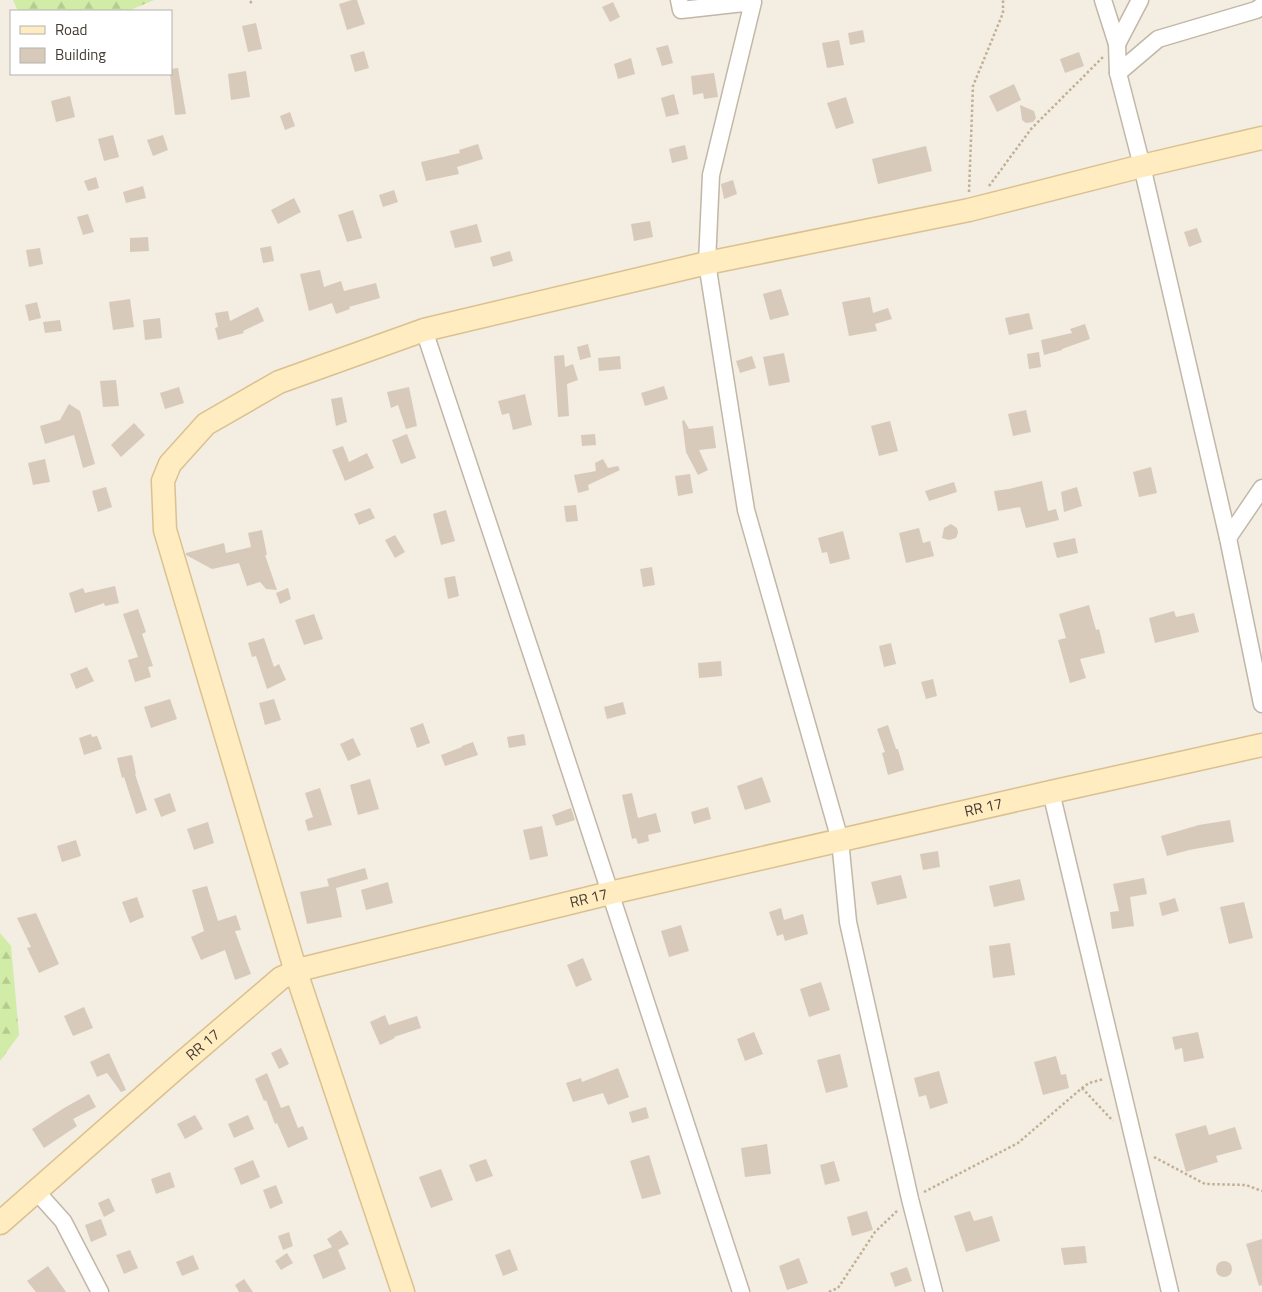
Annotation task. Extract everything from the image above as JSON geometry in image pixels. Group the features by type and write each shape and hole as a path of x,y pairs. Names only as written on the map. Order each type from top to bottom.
{"street":[{"path":"679,0 681,10 753,2 711,175 707,263 746,510 840,840 848,922 910,1198 934,1292"},
{"path":"1103,0 1116,44 1118,73 1142,166 1228,538 1262,704"},
{"path":"1116,44 1140,0"},
{"path":"1118,73 1158,39 1256,10 1262,6"},
{"path":"404,1292 296,972 165,530 163,481 170,464 206,424 279,382 424,330 707,263 969,210 1262,138"},
{"path":"424,330 520,614 741,1292"},
{"path":"1228,538 1262,488"},
{"name":"RR 17","path":"0,1223 176,1068 282,978 296,972 610,893 1051,792 1262,746"},
{"path":"1051,792 1120,1074 1170,1292"},
{"path":"36,1191 63,1221 100,1292"}],"path":[{"path":"250,3 253,0"},
{"path":"969,210 972,86 1003,13 1003,0"},
{"path":"988,187 1030,129 1116,44"},
{"path":"828,1292 838,1288 875,1232 910,1198 1018,1143 1089,1083 1120,1074"},
{"path":"1082,1088 1118,1127"},
{"path":"1137,1148 1205,1184 1246,1185 1262,1190"}],"green space":[{"path":"13,0 154,0 130,10 18,10"},
{"path":"0,933 11,946 19,1035 0,1061"}],"building":[{"path":"357,0 365,24 347,30 339,4"},
{"path":"613,2 620,17 610,22 602,7"},
{"path":"256,23 262,49 248,52 242,26"},
{"path":"863,30 865,42 850,45 848,33"},
{"path":"839,40 844,65 827,68 822,43"},
{"path":"668,45 673,63 662,66 656,48"},
{"path":"364,51 369,68 355,72 350,55"},
{"path":"1079,52 1084,66 1065,73 1060,59"},
{"path":"631,58 635,74 618,79 614,64"},
{"path":"178,68 186,114 175,115 170,75 172,75 172,69"},
{"path":"246,71 250,97 231,100 228,74"},
{"path":"714,73 718,97 704,99 703,93 693,95 691,76"},
{"path":"1014,84 1021,100 997,112 989,96"},
{"path":"674,94 679,114 666,117 661,98"},
{"path":"70,96 75,117 56,122 51,101"},
{"path":"846,97 854,123 836,129 827,103"},
{"path":"1020,105 1034,111 1036,118 1033,122 1026,123 1022,120"},
{"path":"290,112 295,126 285,130 280,116"},
{"path":"113,135 119,157 104,161 98,139"},
{"path":"163,135 168,150 153,156 147,140"},
{"path":"478,144 483,159 457,167 459,174 426,181 421,162 460,153 459,150"},
{"path":"685,145 688,159 672,163 669,149"},
{"path":"926,146 932,171 878,184 872,159"},
{"path":"96,177 99,188 88,191 84,181"},
{"path":"733,180 737,194 724,199 721,184"},
{"path":"143,186 146,198 126,203 123,192"},
{"path":"394,190 398,202 383,207 379,195"},
{"path":"294,198 301,212 278,224 271,210"},
{"path":"353,210 362,238 347,242 338,215"},
{"path":"88,214 94,232 83,235 77,217"},
{"path":"650,221 653,237 634,241 631,224"},
{"path":"477,224 482,242 455,248 450,231"},
{"path":"1197,228 1202,242 1189,247 1184,232"},
{"path":"148,237 149,251 130,252 130,238"},
{"path":"271,246 274,261 263,263 260,248"},
{"path":"40,248 43,264 29,267 26,250"},
{"path":"510,251 513,261 493,267 490,257"},
{"path":"320,270 324,287 341,281 344,291 376,283 380,298 349,307 350,309 336,314 332,303 309,311 300,274"},
{"path":"781,289 789,315 770,320 763,294"},
{"path":"870,297 873,313 888,308 892,319 875,324 877,331 849,336 842,302"},
{"path":"130,299 134,327 113,330 109,302"},
{"path":"37,302 41,318 29,321 25,305"},
{"path":"258,307 264,321 243,331 244,333 218,340 215,328 218,327 215,313 228,311 230,321"},
{"path":"1029,313 1033,329 1009,335 1005,318"},
{"path":"160,318 162,338 145,340 143,320"},
{"path":"60,320 62,331 45,333 43,322"},
{"path":"1085,324 1090,339 1044,355 1041,340 1072,333 1070,329"},
{"path":"588,344 591,357 580,360 577,347"},
{"path":"1039,352 1041,367 1029,369 1027,354"},
{"path":"784,353 790,382 769,386 763,357"},
{"path":"564,355 565,367 573,364 578,380 567,384 569,416 558,417 554,356"},
{"path":"620,356 621,369 599,371 598,358"},
{"path":"752,356 756,368 740,373 736,361"},
{"path":"116,380 119,406 103,407 100,381"},
{"path":"664,386 668,399 645,406 641,393"},
{"path":"179,387 184,403 165,409 160,393"},
{"path":"409,387 417,426 406,429 398,405 391,408 387,392"},
{"path":"525,394 532,425 513,430 509,413 502,415 498,401"},
{"path":"342,397 347,422 336,426 331,399"},
{"path":"69,404 80,411 95,464 83,468 74,435 45,444 40,426 60,420"},
{"path":"1026,410 1031,432 1013,436 1008,414"},
{"path":"684,420 689,429 713,426 716,448 699,450 708,470 698,475 686,452 682,421"},
{"path":"890,421 898,451 879,456 871,426"},
{"path":"134,423 145,435 121,457 111,445"},
{"path":"407,434 416,458 401,464 392,440"},
{"path":"595,434 596,445 582,446 581,435"},
{"path":"343,446 349,462 367,453 374,468 345,481 332,450"},
{"path":"45,459 50,482 33,485 28,463"},
{"path":"603,459 608,468 618,466 620,470 588,485 589,490 578,493 574,475 596,471 595,463"},
{"path":"1151,467 1157,493 1139,497 1133,472"},
{"path":"690,474 693,493 678,496 675,476"},
{"path":"1042,481 1048,511 1056,509 1059,520 1026,528 1020,507 998,511 994,491"},
{"path":"954,482 957,492 929,501 925,491"},
{"path":"106,487 112,507 98,512 92,491"},
{"path":"1077,487 1082,506 1064,512 1061,492"},
{"path":"576,505 578,521 566,522 564,506"},
{"path":"370,508 375,518 359,525 354,514"},
{"path":"446,510 455,541 441,545 433,514"},
{"path":"951,524 957,528 956,538 949,540 942,538 944,528"},
{"path":"919,528 923,543 930,541 934,556 906,563 899,533"},
{"path":"262,530 267,555 265,555 277,590 266,589 260,582 247,586 239,563 212,569 186,555 186,553 224,543 226,553 251,547 248,533"},
{"path":"843,531 850,559 830,564 827,552 822,553 818,538"},
{"path":"395,535 405,552 395,558 385,540"},
{"path":"1075,538 1078,553 1057,558 1053,543"},
{"path":"652,567 655,585 643,587 640,569"},
{"path":"455,576 459,596 448,599 444,578"},
{"path":"115,586 119,603 105,606 104,603 75,613 69,593 83,588 85,593"},
{"path":"288,588 291,599 280,604 276,593"},
{"path":"1089,605 1096,630 1099,629 1105,653 1080,659 1086,678 1070,683 1058,640 1066,638 1059,614"},
{"path":"138,609 146,632 142,634 153,666 148,667 151,677 135,682 128,660 138,657 123,614"},
{"path":"1174,611 1176,617 1194,613 1199,632 1155,643 1149,618"},
{"path":"314,614 323,639 304,645 295,620"},
{"path":"264,638 274,667 279,664 286,680 267,689 256,656 252,657 248,643"},
{"path":"891,643 896,664 884,667 879,646"},
{"path":"721,661 722,676 699,678 698,663"},
{"path":"87,667 94,681 76,689 70,674"},
{"path":"933,679 937,696 926,699 921,682"},
{"path":"170,699 177,719 151,728 144,707"},
{"path":"274,699 281,720 265,725 259,703"},
{"path":"623,702 626,714 607,719 604,707"},
{"path":"423,723 430,743 417,748 410,728"},
{"path":"888,725 904,770 888,775 882,753 885,752 877,729"},
{"path":"91,734 92,737 97,736 102,749 84,755 79,738"},
{"path":"524,734 526,745 509,748 507,737"},
{"path":"353,738 361,755 348,761 340,744"},
{"path":"473,742 478,755 445,766 441,755"},
{"path":"132,755 135,774 147,810 136,814 124,777 122,778 117,758"},
{"path":"762,777 771,802 745,810 737,786"},
{"path":"370,779 379,809 358,815 350,785"},
{"path":"320,788 332,825 308,831 305,820 313,817 305,793"},
{"path":"170,793 176,811 161,817 154,799"},
{"path":"632,793 638,818 656,813 661,832 648,835 649,841 638,844 636,838 632,839 622,795"},
{"path":"708,807 711,819 694,824 691,812"},
{"path":"571,808 575,820 556,826 552,815"},
{"path":"1230,820 1234,842 1167,856 1161,836 1199,825"},
{"path":"208,822 214,843 194,850 187,829"},
{"path":"542,826 548,856 530,860 523,830"},
{"path":"76,840 81,856 62,862 57,846"},
{"path":"938,851 940,867 923,870 920,854"},
{"path":"365,868 368,879 336,888 342,917 307,924 300,892 329,886 327,879"},
{"path":"901,875 907,898 877,905 871,882"},
{"path":"1144,878 1147,894 1130,897 1134,926 1112,929 1110,912 1119,911 1113,884"},
{"path":"1020,879 1025,900 994,907 989,886"},
{"path":"388,882 393,903 366,910 361,890"},
{"path":"207,886 218,921 236,915 241,930 235,931 251,974 235,980 225,950 201,960 191,937 204,931 192,890"},
{"path":"137,897 144,917 130,923 122,902"},
{"path":"1175,898 1179,911 1162,916 1159,903"},
{"path":"1244,902 1253,938 1229,944 1220,907"},
{"path":"781,908 784,920 803,914 808,934 785,941 783,934 777,936 769,912"},
{"path":"36,913 59,964 39,973 27,948 31,947 17,918"},
{"path":"681,925 689,951 669,957 661,931"},
{"path":"1010,943 1015,975 993,978 989,946"},
{"path":"583,958 592,980 576,987 567,965"},
{"path":"821,982 830,1010 809,1017 800,989"},
{"path":"84,1007 93,1028 73,1036 64,1016"},
{"path":"385,1015 389,1025 417,1016 421,1028 394,1037 380,1045 370,1022"},
{"path":"754,1032 763,1054 745,1061 737,1039"},
{"path":"1198,1032 1204,1058 1184,1062 1182,1048 1175,1050 1172,1037"},
{"path":"281,1048 289,1064 279,1069 271,1053"},
{"path":"109,1053 126,1090 121,1092 107,1073 97,1077 90,1062"},
{"path":"840,1054 848,1087 826,1093 817,1060"},
{"path":"1056,1056 1061,1075 1066,1074 1069,1088 1043,1095 1034,1062"},
{"path":"618,1068 629,1097 608,1105 603,1093 573,1102 566,1083 581,1078 582,1082"},
{"path":"939,1071 948,1103 930,1109 926,1095 919,1097 914,1078"},
{"path":"267,1073 281,1108 289,1105 298,1128 303,1126 308,1139 288,1148 255,1079"},
{"path":"89,1094 96,1107 73,1119 77,1126 44,1148 32,1129"},
{"path":"646,1107 649,1118 632,1123 629,1112"},
{"path":"195,1115 203,1129 185,1139 177,1124"},
{"path":"248,1115 254,1129 234,1138 228,1124"},
{"path":"1206,1125 1209,1135 1235,1127 1242,1149 1216,1156 1218,1162 1186,1172 1175,1134"},
{"path":"767,1144 771,1174 745,1177 741,1148"},
{"path":"649,1155 661,1194 642,1199 630,1161"},
{"path":"486,1159 493,1176 476,1182 469,1165"},
{"path":"253,1160 260,1177 241,1185 234,1168"},
{"path":"834,1161 840,1181 825,1185 820,1165"},
{"path":"441,1169 453,1200 431,1208 419,1177"},
{"path":"170,1172 175,1187 156,1194 151,1179"},
{"path":"276,1185 283,1203 270,1209 263,1190"},
{"path":"109,1198 115,1211 104,1217 98,1203"},
{"path":"867,1211 873,1230 852,1236 847,1217"},
{"path":"970,1211 974,1221 992,1216 1000,1241 966,1252 954,1216"},
{"path":"101,1219 107,1235 91,1242 85,1225"},
{"path":"341,1230 349,1244 338,1250 346,1269 323,1279 313,1255 332,1247 327,1239"},
{"path":"289,1232 293,1246 283,1250 278,1236"},
{"path":"1262,1239 1262,1285 1259,1286 1246,1244"},
{"path":"1085,1246 1087,1263 1064,1265 1061,1248"},
{"path":"510,1249 518,1270 503,1276 495,1255"},
{"path":"130,1250 138,1268 124,1274 116,1255"},
{"path":"287,1253 293,1263 281,1270 275,1261"},
{"path":"193,1255 199,1269 182,1276 176,1262"},
{"path":"799,1258 808,1283 787,1290 779,1266"},
{"path":"1224,1261 1232,1269 1224,1277 1216,1269"},
{"path":"48,1266 66,1292 36,1292 27,1281"},
{"path":"907,1267 912,1281 895,1287 890,1273"},
{"path":"244,1279 253,1292 239,1292 235,1285"}]}
